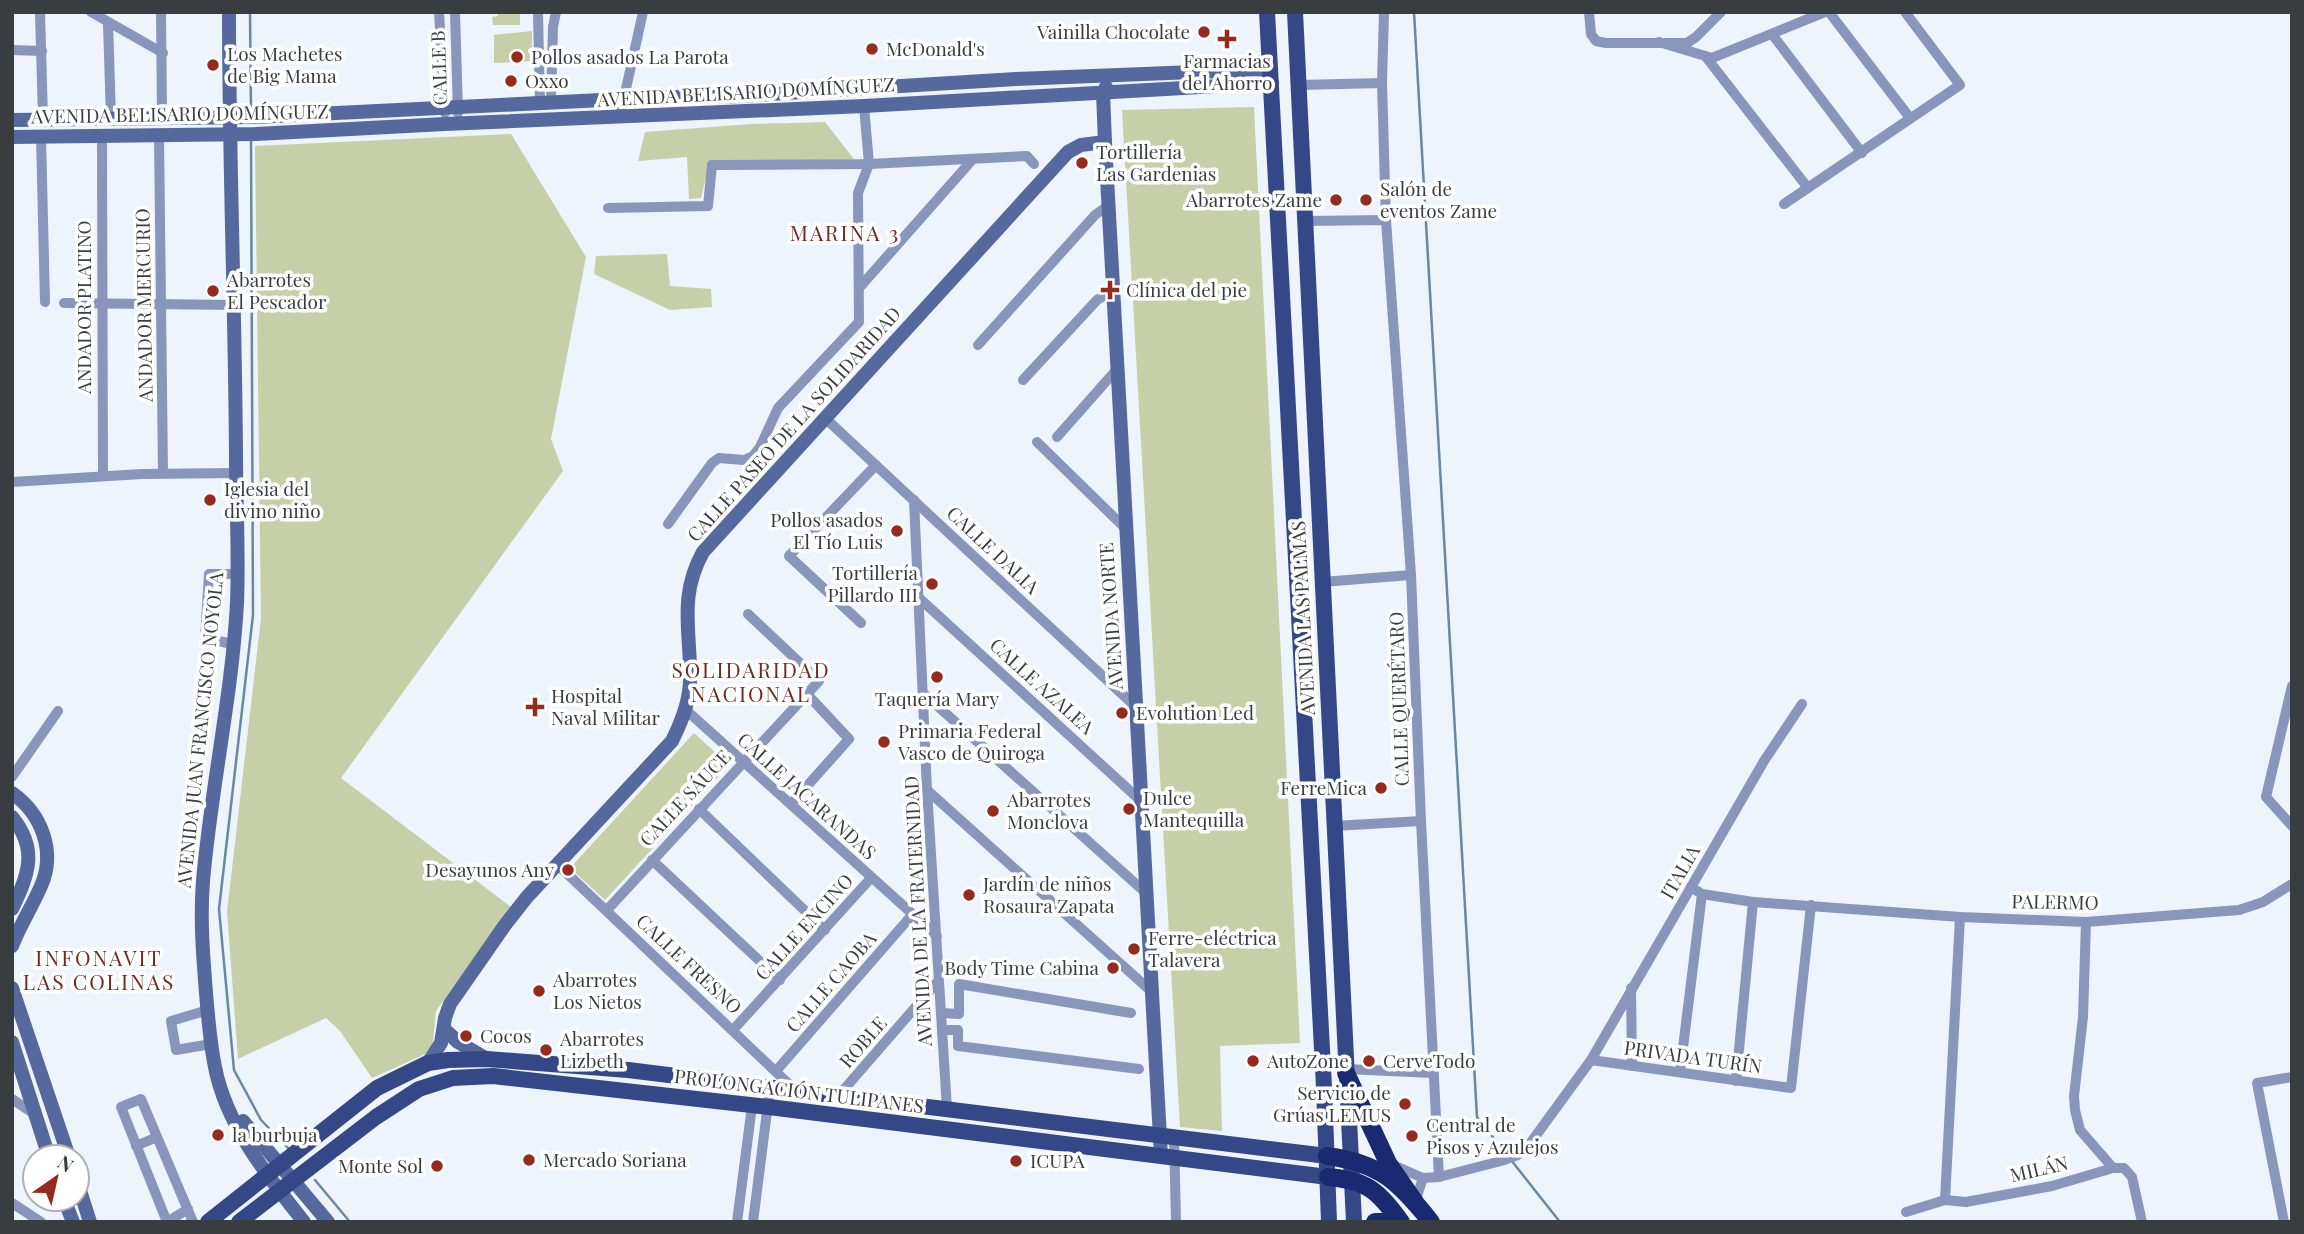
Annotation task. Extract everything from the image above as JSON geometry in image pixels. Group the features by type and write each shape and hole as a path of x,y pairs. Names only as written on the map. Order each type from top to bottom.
{"highway":[{"path":"1346,1071 1388,1163 1431,1222"},
{"path":"1327,1156 1350,1159 1381,1171 1415,1202"},
{"path":"1328,1177 1351,1179 1383,1197 1401,1222"},
{"path":"1375,1222 1393,1222"}],"main road":[{"name":"AVENIDA LAS PALMAS","path":"1267,12 1329,1222"},
{"name":"AVENIDA LAS PALMAS","path":"1295,12 1354,1222"},
{"name":"PROLONGACIÓN TULIPANES","path":"208,1222 377,1088 428,1063 448,1060 487,1059 628,1070 1327,1156"},
{"name":"PROLONGACIÓN TULIPANES","path":"239,1222 376,1117 419,1089 453,1078 493,1076 769,1107 1328,1177"},
{"path":"1053,1143 1054,1122"},
{"path":"313,1139 327,1156"}],"street":[{"path":"40,12 43,119"},
{"path":"91,12 163,53"},
{"path":"161,12 162,117"},
{"name":"AVENIDA JUAN FRANCISCO NOYOLA","path":"229,12 235,117 243,135 235,305 237,603 203,883 201,926 215,1068 223,1095 273,1170"},
{"path":"439,12 452,123"},
{"name":"CALLE B","path":"451,107 455,12"},
{"path":"538,12 545,104"},
{"path":"545,104 556,12"},
{"path":"621,116 643,12"},
{"name":"CALLE QUERÉTARO","path":"1384,12 1382,83 1386,220 1412,575 1439,1177"},
{"path":"1589,12 1591,34 1596,41 1606,43 1687,43 1720,12"},
{"path":"1660,42 1712,58 1827,12 1910,118"},
{"path":"1784,204 1960,85 1905,12"},
{"path":"108,23 111,118"},
{"path":"539,27 553,27"},
{"path":"1772,34 1862,153"},
{"path":"12,50 42,51"},
{"path":"1706,57 1808,188"},
{"path":"1216,70 1217,86"},
{"name":"AVENIDA BELISARIO DOMÍNGUEZ","path":"12,120 255,117 721,97 1216,70 1271,76"},
{"name":"AVENIDA NORTE","path":"1111,76 1103,93 1125,528 1152,992 1168,1156"},
{"name":"AVENIDA BELISARIO DOMÍNGUEZ","path":"12,137 243,135 452,123 864,106 1217,86 1271,76"},
{"path":"1298,85 1382,83"},
{"path":"668,524 712,463 719,458 744,460 753,456 778,408 859,322 858,193 869,164 864,106"},
{"path":"274,133 275,116"},
{"name":"ANDADOR MERCURIO","path":"159,136 163,473"},
{"path":"41,137 45,302"},
{"name":"ANDADOR PLATINO","path":"102,137 103,476"},
{"name":"CALLE PASEO DE LA SOLIDARIDAD","path":"428,1063 441,1043 444,1018 450,1004 505,925 527,897 664,752 676,733 686,710 690,679 686,601 695,567 710,543 1068,152 1081,145 1105,142"},
{"path":"608,208 708,206 712,165 869,164 1027,156 1034,164"},
{"path":"860,287 973,159"},
{"path":"978,345 1096,215 1109,205"},
{"path":"1305,221 1386,220"},
{"path":"1023,380 1097,300 1113,290"},
{"path":"64,303 235,305"},
{"path":"1056,437 1118,368"},
{"name":"CALLE DALIA","path":"825,418 1136,707"},
{"path":"1037,442 1125,528"},
{"path":"861,623 789,556 876,465"},
{"path":"12,482 163,473 236,473"},
{"name":"AVENIDA DE LA FRATERNIDAD","path":"914,500 927,790 947,1109"},
{"path":"232,644 205,638 208,574 236,574"},
{"path":"1322,582 1412,575"},
{"name":"CALLE AZALEA","path":"918,597 1142,801"},
{"name":"CALLE SÁUCE","path":"607,910 819,681 748,614"},
{"path":"2292,686 2266,797 2292,826"},
{"path":"923,693 1146,893"},
{"path":"791,804 849,739 807,694"},
{"name":"ITALIA","path":"1439,1177 1518,1155 1529,1145 1591,1060 1764,761 1802,704"},
{"name":"CALLE JACARANDAS","path":"686,710 937,936"},
{"path":"12,778 58,711"},
{"path":"927,790 1152,992"},
{"path":"12,793 40,821 47,861 43,883 12,946"},
{"path":"699,809 825,930"},
{"path":"12,817 21,830 27,847 28,863 27,878 13,905"},
{"path":"1334,826 1421,821"},
{"path":"652,860 780,980"},
{"name":"CALLE FRESNO","path":"558,864 794,1089"},
{"name":"CALLE ENCINO","path":"733,1030 871,878"},
{"name":"PALERMO","path":"1702,894 1753,902 2086,922 2239,910 2263,902 2292,884"},
{"path":"1680,1072 1702,894 1691,887"},
{"path":"1737,1081 1753,902"},
{"name":"PRIVADA TURÍN","path":"1591,1060 1791,1088 1811,905"},
{"name":"CALLE CAOBA","path":"776,1071 912,915"},
{"path":"1945,1200 1960,916"},
{"path":"2086,922 2083,1017 2074,1096 2075,1110 2080,1130 2113,1168 2124,1168 2132,1177 2141,1222"},
{"name":"ROBLE","path":"840,1094 939,980"},
{"path":"1131,1013 959,984 958,1046 1139,1069"},
{"path":"1631,988 1632,1066"},
{"path":"13,996 64,1143"},
{"path":"208,1010 171,1021 176,1050 211,1044"},
{"path":"942,1013 959,1014"},
{"name":"PROLONGACIÓN TULIPANES","path":"444,1029 458,1042 487,1059"},
{"path":"942,1030 958,1030"},
{"path":"12,1042 44,1143"},
{"path":"1346,1071 1433,1073"},
{"path":"2284,1222 2257,1083 2292,1077"},
{"path":"753,1222 771,1087"},
{"path":"12,1099 33,1113"},
{"path":"188,1209 167,1222 121,1107 141,1099 188,1209 193,1222"},
{"path":"737,1222 752,1106"},
{"path":"136,1146 157,1137"},
{"path":"1168,1156 1176,1222"},
{"path":"1388,1163 1423,1178 1439,1177"},
{"name":"MILÁN","path":"1906,1212 1945,1200 1966,1202 2052,1186 2113,1168"},
{"path":"273,1170 294,1180 328,1222"},
{"path":"273,1170 279,1191 304,1222"},
{"path":"1415,1202 1423,1178"},
{"path":"12,1203 41,1222"}],"green space":[{"path":"498,13 520,13 520,25 493,25 492,17 498,16"},
{"path":"532,31 532,61 494,63 494,35"},
{"path":"1254,107 1300,1043 1220,1046 1222,1131 1180,1127 1122,110"},
{"path":"825,122 854,159 710,161 701,198 689,199 687,157 638,161 645,132 751,124"},
{"path":"511,134 586,257 551,439 563,471 341,778 511,907 436,1011 432,1051 372,1078 340,1031 326,1018 238,1059 227,912 261,618 255,146"},
{"path":"667,254 670,286 711,289 712,307 670,310 594,274 596,256"},
{"path":"694,733 729,765 605,900 570,868"}],"waterway":[{"path":"250,12 251,110"},
{"path":"1414,12 1477,1117 1507,1155"},
{"path":"251,138 253,615 219,909 234,1070 261,1120 290,1150"},
{"path":"1511,1160 1560,1222"},
{"path":"315,1180 350,1222"}],"place":[{"name":"Vainilla Chocolate","path":"1204,32"},
{"name":"Farmacias del Ahorro","path":"1227,39"},
{"name":"McDonald's","path":"872,49"},
{"name":"Pollos asados La Parota","path":"517,57"},
{"name":"Los Machetes de Big Mama","path":"213,65"},
{"name":"Oxxo","path":"511,81"},
{"name":"Tortillería Las Gardenias","path":"1082,163"},
{"name":"Abarrotes Zame","path":"1336,200"},
{"name":"Salón de eventos Zame","path":"1366,200"},
{"name":"Clínica del pie","path":"1110,290"},
{"name":"Abarrotes El Pescador","path":"213,291"},
{"name":"Iglesia del divino niño","path":"210,500"},
{"name":"Pollos asados El Tío Luis","path":"897,531"},
{"name":"Tortillería Pillardo III","path":"932,584"},
{"name":"Taquería Mary","path":"937,677"},
{"name":"Hospital Naval Militar","path":"535,707"},
{"name":"Evolution Led","path":"1122,713"},
{"name":"Primaria Federal Vasco de Quiroga","path":"884,742"},
{"name":"FerreMica","path":"1381,788"},
{"name":"Dulce Mantequilla","path":"1129,809"},
{"name":"Abarrotes Monclova","path":"993,811"},
{"name":"Desayunos Any","path":"568,870"},
{"name":"Jardín de niños Rosaura Zapata","path":"969,895"},
{"name":"Ferre-eléctrica Talavera","path":"1134,949"},
{"name":"Body Time Cabina","path":"1113,968"},
{"name":"Abarrotes Los Nietos","path":"539,991"},
{"name":"Cocos","path":"466,1036"},
{"name":"Abarrotes Lizbeth","path":"546,1050"},
{"name":"AutoZone","path":"1253,1061"},
{"name":"CerveTodo","path":"1369,1061"},
{"name":"Servicio de Grúas LEMUS","path":"1405,1104"},
{"name":"la burbuja","path":"218,1135"},
{"name":"Central de Pisos y Azulejos","path":"1412,1136"},
{"name":"Mercado Soriana","path":"529,1160"},
{"name":"ICUPA","path":"1016,1161"},
{"name":"Monte Sol","path":"437,1166"}],"district":[{"name":"MARINA 3","path":"845,234"},
{"name":"SOLIDARIDAD NACIONAL","path":"751,683"},
{"name":"INFONAVIT LAS COLINAS","path":"99,971"}]}
